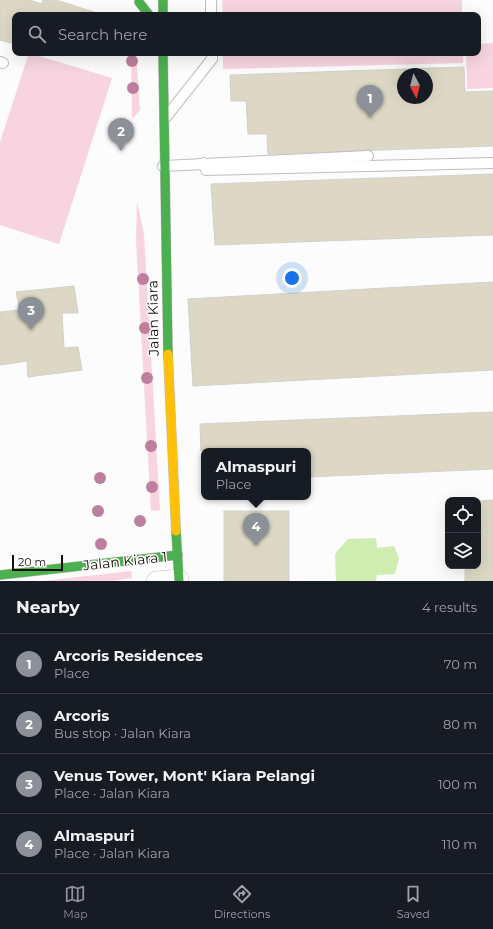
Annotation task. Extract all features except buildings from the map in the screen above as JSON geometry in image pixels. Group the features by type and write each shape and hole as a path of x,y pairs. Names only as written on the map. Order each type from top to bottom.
{"main road":[{"path":"136,1 146,12"},
{"name":"Jalan Kiara","path":"163,56 163,166 169,418 179,580"},
{"name":"Jalan Kiara 1","path":"0,575 178,555"}],"street":[{"name":"Jalan Kiara 1","path":"156,581 179,580"}],"lane":[{"path":"211,0 211,12"},
{"path":"136,1 163,8"},
{"path":"163,120 212,60 212,56"},
{"path":"163,166 368,156"},
{"path":"203,163 206,170 436,160 493,163"}],"shaded area":[{"path":"222,0 462,0 462,12 223,12"},
{"path":"493,43 493,88 467,89 466,56 481,56 481,44"},
{"path":"28,56 39,56 112,78 59,244 0,225 0,142"},
{"path":"131,56 136,56 140,110 132,119"},
{"path":"223,56 463,56 463,63 223,69"},
{"path":"137,202 144,234 160,510 151,511 136,240"},
{"path":"376,538 377,548 394,546 399,558 395,574 377,575 376,581 336,581 335,554 348,539"},
{"path":"131,571 132,578 112,581 43,581"}],"traffic: fast":[{"path":"163,0 163,12"},
{"path":"139,2 147,12"},
{"path":"163,56 168,354"},
{"path":"176,531 179,581"},
{"path":"0,575 178,555"}],"traffic: slow":[{"path":"168,354 176,531"}],"place":[{"name":"Arcoris Residences","path":"370,118"},
{"name":"Arcoris","path":"121,151"},
{"name":"Venus Tower, Mont' Kiara Pelangi","path":"31,330"},
{"name":"Almaspuri","path":"256,546"}]}
